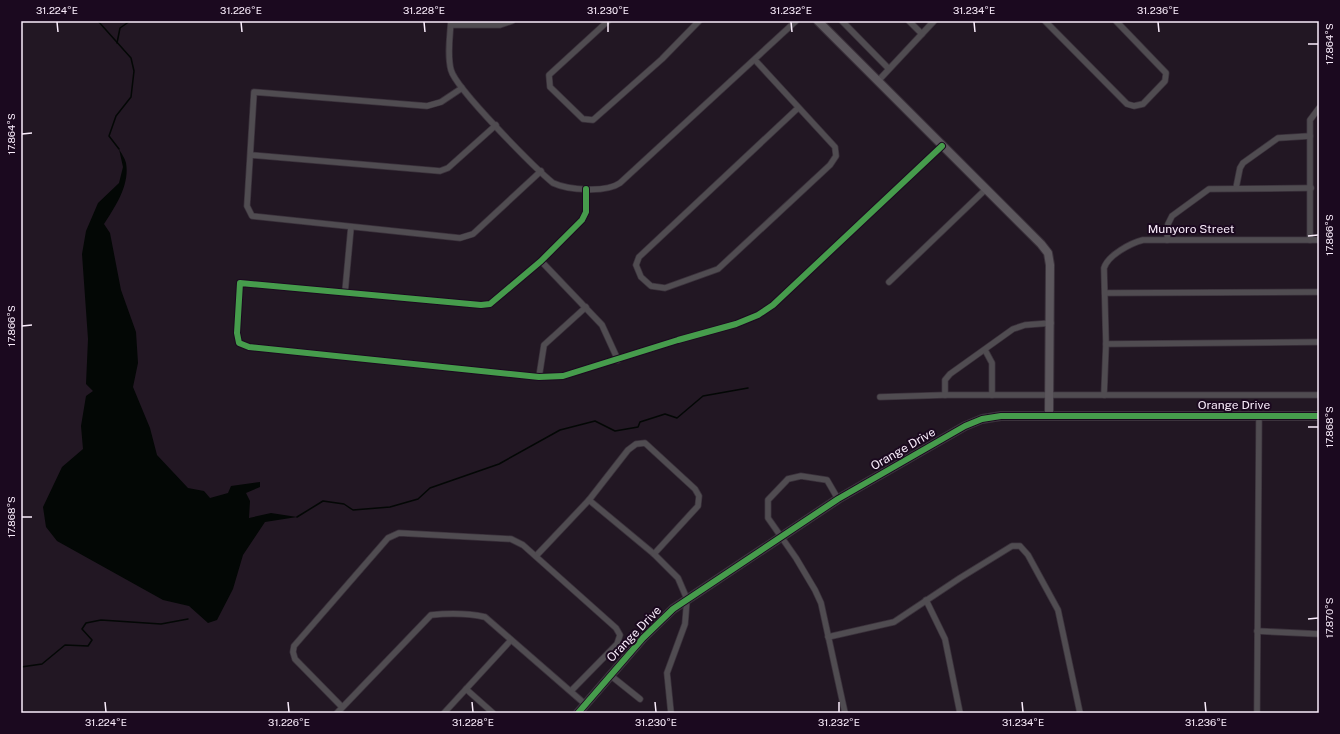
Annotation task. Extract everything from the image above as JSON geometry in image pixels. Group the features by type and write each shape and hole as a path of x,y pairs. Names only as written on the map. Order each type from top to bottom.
{"street":[{"path":"512,21 500,25 451,23 450,65 453,75 462,88 496,125 541,171 557,185 586,189 606,189 620,183 796,21"},
{"path":"608,21 549,75 550,87 583,119 593,120 662,59 699,21"},
{"path":"818,21 1041,244 1048,253 1050,265 1051,323 1049,415"},
{"path":"842,21 888,68"},
{"path":"909,21 922,34"},
{"path":"878,81 888,68 934,21"},
{"path":"1044,21 1127,104 1139,106 1143,104 1165,81 1166,73 1116,21"},
{"path":"755,60 835,147 836,156 830,166 718,269 665,288 651,286 641,277 636,265 639,257 798,108"},
{"path":"462,88 441,102 427,106 254,92 247,206 252,216 460,238 473,234 541,171"},
{"path":"1310,240 1310,120 1319,108"},
{"path":"251,155 440,171 448,168 496,125"},
{"path":"1236,188 1240,168 1243,163 1272,142 1284,137 1310,136"},
{"path":"586,189 584,217 541,260 494,302 486,305 240,283 237,333 239,342 248,348 539,377 563,376 742,322 766,310 942,146"},
{"path":"1167,240 1168,224 1172,216 1209,189 1311,188"},
{"path":"889,282 986,189"},
{"path":"345,292 351,227"},
{"name":"Munyoro Street","path":"1104,395 1106,344 1104,268 1109,260 1137,242 1167,240 1319,240"},
{"path":"541,260 604,328 618,360"},
{"path":"1105,293 1319,292"},
{"path":"539,377 544,345 586,307"},
{"path":"945,395 945,380 950,374 1017,327 1051,323"},
{"path":"1106,344 1319,342"},
{"path":"985,350 992,363 992,395"},
{"path":"880,397 945,395 1319,395"},
{"name":"Orange Drive","path":"578,713 653,627 687,599 838,499 965,426 982,419 1001,416 1049,415 1319,416"},
{"path":"1257,713 1259,416"},
{"path":"536,556 589,500 628,450 636,444 645,443 695,489 699,496 698,506 654,554"},
{"path":"838,499 827,480 801,476 788,479 768,500 768,518 815,590 821,604 845,713"},
{"path":"589,500 654,554 678,578 687,599 685,624 667,673 671,713"},
{"path":"342,707 295,659 293,652 294,646 388,538 399,533 510,539 523,544 616,628 620,635 617,644 571,691"},
{"path":"828,637 890,624 1012,546 1020,546 1028,555 1058,610 1080,713"},
{"path":"926,600 945,640 960,713"},
{"path":"337,713 431,615 470,614 485,617 585,704"},
{"path":"1257,631 1319,634"},
{"path":"444,713 512,640"},
{"path":"610,675 640,699"},
{"path":"466,689 493,713"}],"shaded area":[{"path":"119,149 126,163 126,179 121,195 104,224 110,233 121,290 136,332 138,363 133,387 150,428 157,455 188,488 204,491 210,498 228,493 231,486 260,482 260,487 246,493 250,501 249,518 271,513 297,517 265,522 243,555 233,589 217,620 208,623 189,606 163,600 57,541 46,527 43,507 62,467 83,449 81,426 86,396 93,391 86,384 88,339 82,254 86,231 98,203 119,183 123,167"}],"waterway":[{"path":"98,21 131,58 134,71 131,97 116,116 109,136 119,149"},
{"path":"117,43 120,28 130,21"},
{"path":"297,517 323,501 344,504 353,510 390,507 418,499 430,488 499,464 560,430 595,421 615,431 638,427 640,422 665,414 677,418 703,396 748,388"},
{"path":"21,667 42,664 65,645 88,646 92,640 82,629 86,623 101,620 161,624 188,619"}],"cycle path":[{"path":"586,189 586,212 582,220 541,261 490,304 481,305 240,283 237,333 239,343 249,347 539,377 563,376 678,340 736,324 758,315 773,305 942,146"},
{"path":"578,713 643,638 673,609 838,499 965,426 982,419 1001,416 1319,416"}]}
